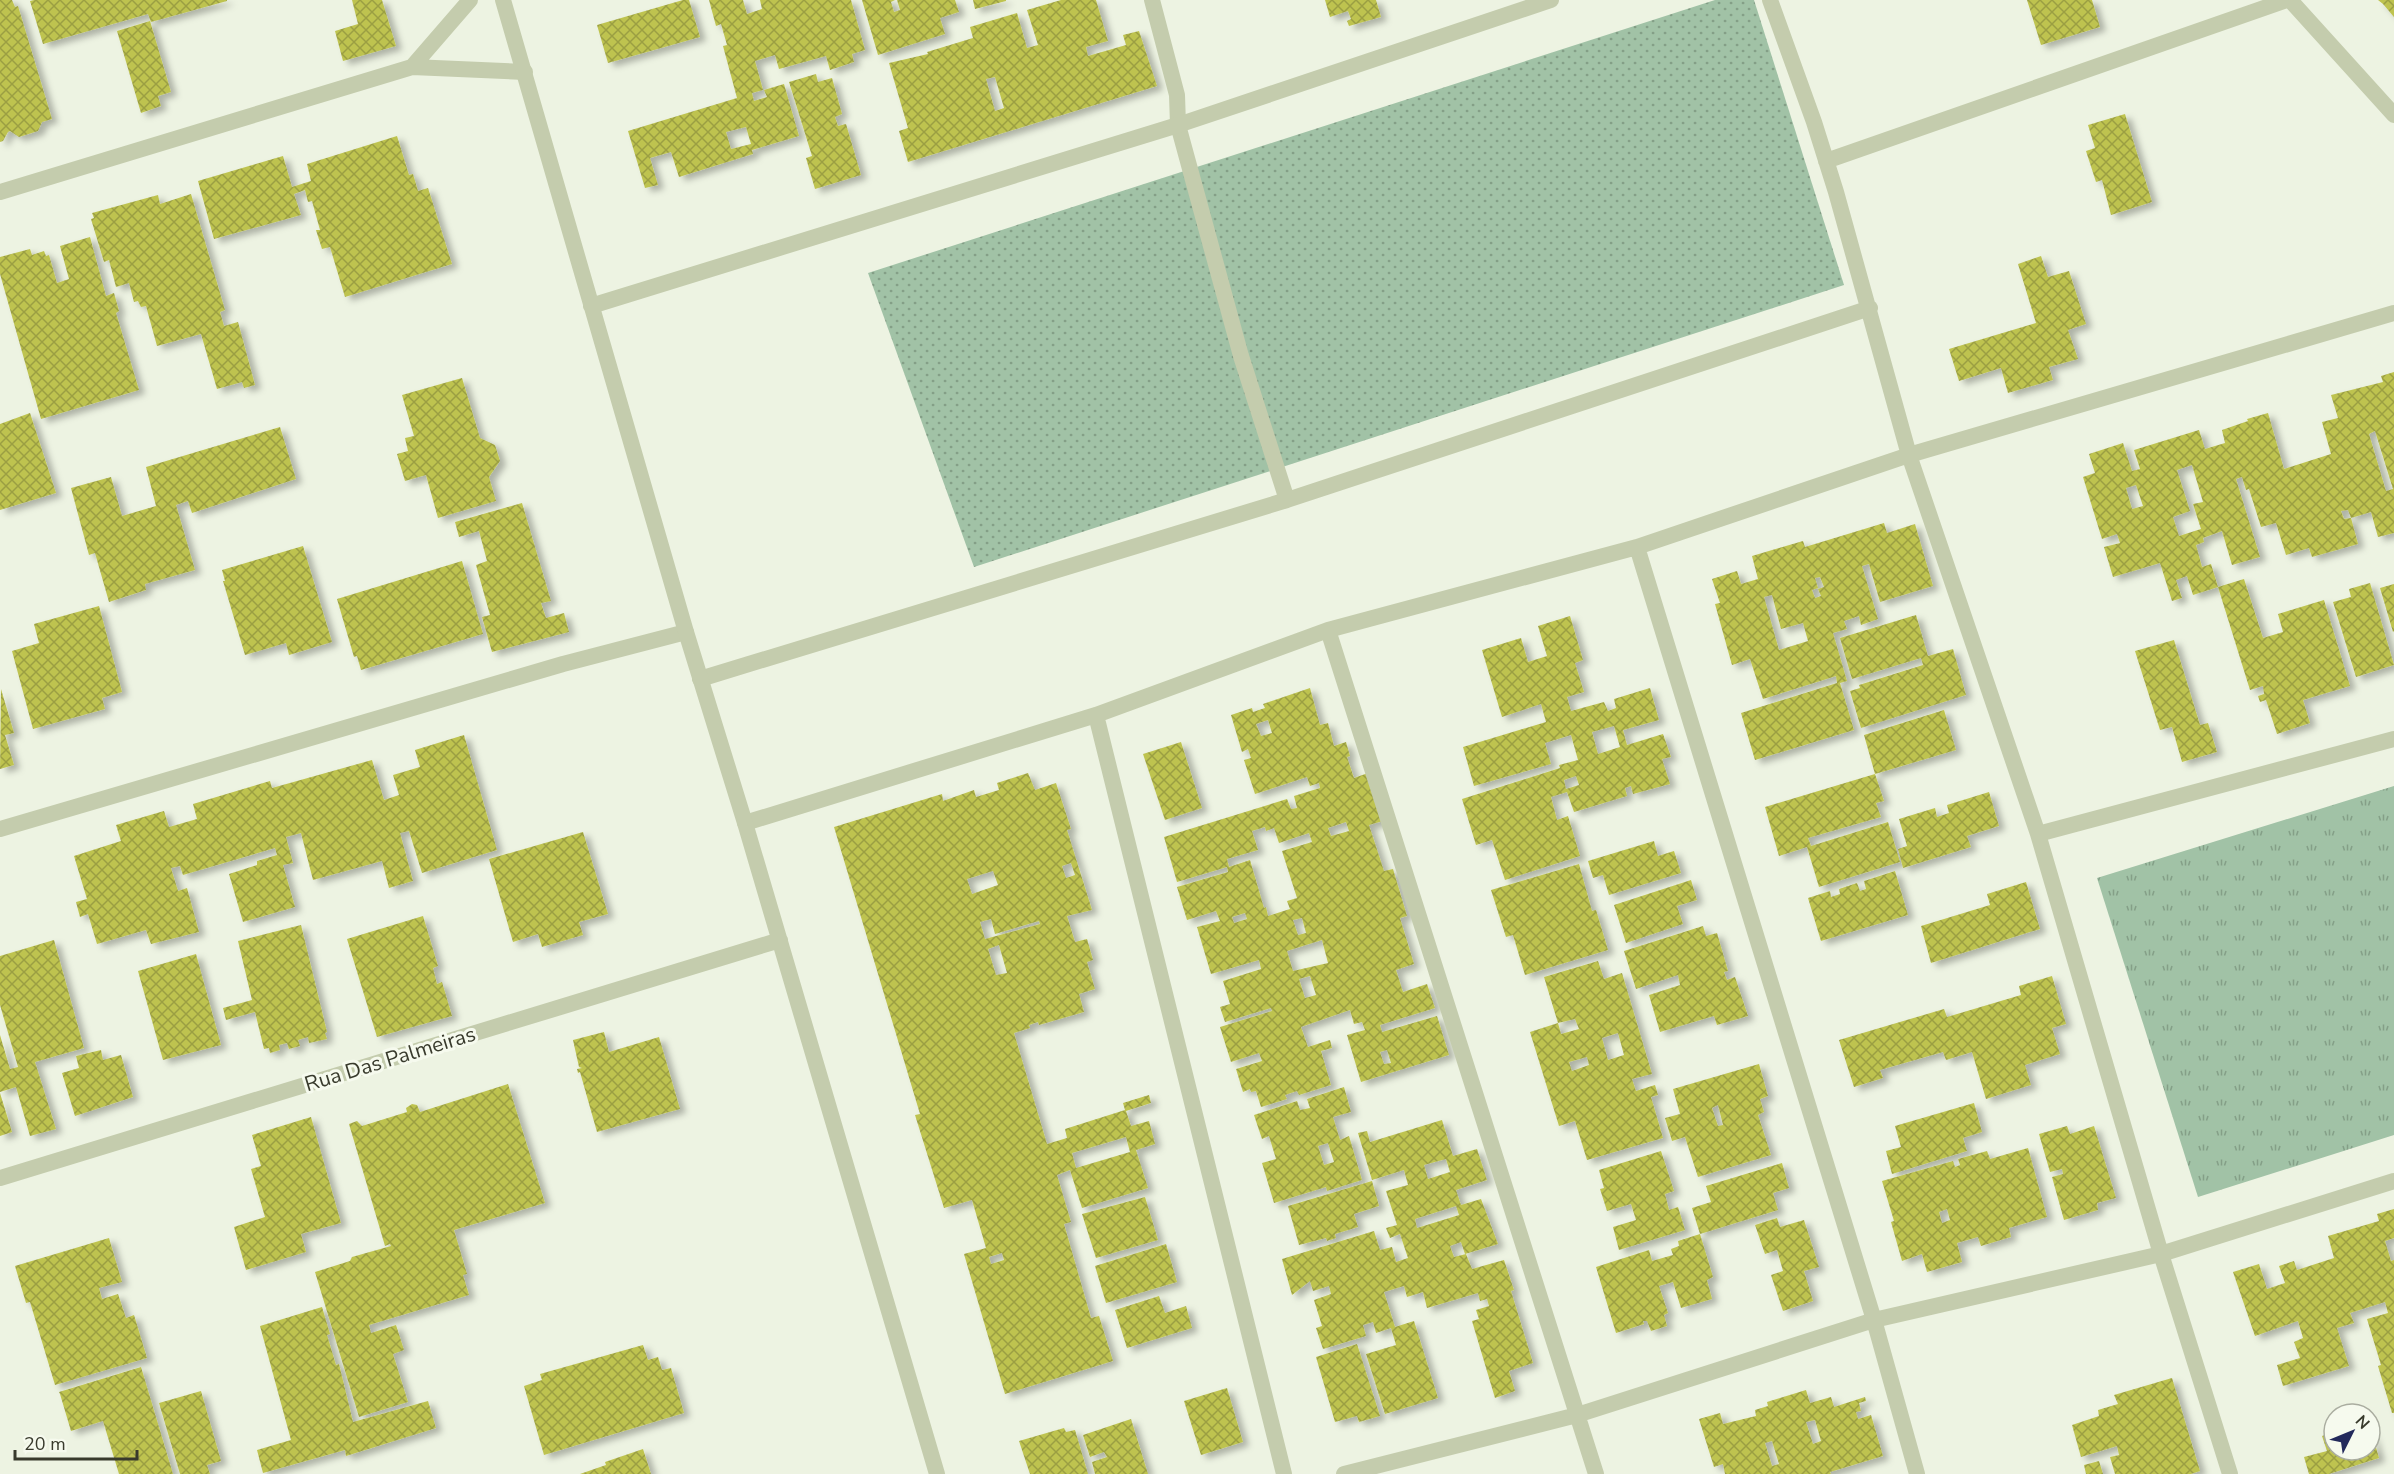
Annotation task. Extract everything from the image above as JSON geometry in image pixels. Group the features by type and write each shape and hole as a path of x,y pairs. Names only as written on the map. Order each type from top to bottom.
{"street":[{"path":"412,67 470,0"},
{"path":"1152,0 1177,95 1178,125 1241,356 1287,500"},
{"path":"591,306 1178,125 1551,0"},
{"path":"1770,0 1826,161 1870,308 1909,456 2038,834 2161,1254 2230,1474"},
{"path":"1826,161 2289,0 2394,115"},
{"path":"506,1 591,306 686,632 780,940 937,1474"},
{"path":"0,192 412,67 525,72"},
{"path":"700,679 1287,500 1870,308"},
{"path":"745,823 1096,715 1328,630 1637,547 1909,456 2394,313"},
{"path":"1637,547 1874,1320 1917,1474"},
{"path":"1328,630 1596,1474"},
{"path":"0,829 552,668 686,632"},
{"path":"1096,715 1284,1474"},
{"path":"2038,834 2394,739"},
{"name":"Rua Das Palmeiras","path":"0,1178 780,940"},
{"path":"1344,1474 1577,1415 1874,1320 2161,1254 2394,1181"}],"green space":[{"path":"1715,0 1754,0 1844,285 974,567 868,273"},
{"path":"2394,786 2394,1135 2198,1197 2097,878"}],"building":[{"path":"0,0 12,0 15,7 18,6 52,119 42,122 38,131 19,137 10,131 0,142"},
{"path":"352,0 382,0 396,46 343,61 335,31 358,24"},
{"path":"689,0 700,37 608,63 597,25"},
{"path":"709,0 743,0 747,14 762,9 760,0 851,0 865,50 852,54 854,62 830,70 826,56 779,69 775,55 755,61 763,90 752,93 754,101 767,97 764,90 784,84 799,136 752,150 753,154 679,177 671,152 650,158 658,185 645,188 628,131 737,98 723,46 727,45 721,24 716,26","holes":["746,127 751,144 731,149 726,132"]},
{"path":"862,0 895,0 891,2 894,12 900,10 897,0 955,0 959,12 940,18 945,34 878,55"},
{"path":"973,0 1006,0 1006,1 975,9"},
{"path":"1061,0 1096,0 1108,41 1086,47 1088,56 1126,45 1123,35 1139,31 1157,86 908,162 899,131 908,128 889,63 928,54 927,52 973,38 970,27 1017,13 1027,48 1038,45 1027,10","holes":["995,77 1004,108 995,111 986,79"]},
{"path":"1325,0 1376,0 1381,17 1349,26 1347,21 1351,19 1348,11 1330,17"},
{"path":"2027,0 2092,0 2100,27 2041,45"},
{"path":"2378,0 2394,0 2394,17 2383,4"},
{"path":"30,1 227,1 151,22 148,14 43,44"},
{"path":"150,21 171,92 158,96 161,106 141,113 117,31"},
{"path":"816,74 818,82 832,78 842,114 835,117 838,126 846,124 861,175 815,189 806,158 812,156 789,82"},
{"path":"2125,114 2152,202 2111,215 2102,180 2096,182 2086,151 2095,148 2088,125"},
{"path":"397,136 409,175 413,174 418,191 428,188 452,264 345,297 330,247 322,249 316,230 320,230 312,201 308,202 305,190 294,194 301,215 214,239 198,181 283,156 292,187 311,181 307,164"},
{"path":"191,194 225,310 220,312 224,326 238,322 255,385 244,388 242,382 217,389 201,334 157,346 146,306 141,307 138,301 134,302 129,283 116,287 109,260 104,262 91,219 94,218 92,213 158,195 160,204"},
{"path":"90,237 106,296 114,293 119,311 116,313 139,390 41,419 0,274 0,257 30,249 32,255 44,251 46,256 49,255 57,283 69,279 60,246"},
{"path":"2041,256 2048,277 2069,271 2086,324 2068,330 2078,359 2049,367 2053,380 2008,393 2001,368 1959,381 1949,349 2036,323 2018,264"},
{"path":"2394,372 2394,533 2378,537 2371,512 2351,518 2358,544 2312,557 2309,548 2286,555 2276,523 2261,527 2249,489 2246,490 2242,477 2236,479 2260,557 2232,565 2222,531 2203,538 2204,542 2196,545 2202,567 2211,564 2218,587 2193,595 2187,576 2176,580 2182,598 2172,601 2160,563 2113,577 2104,547 2120,543 2117,534 2102,539 2083,477 2095,473 2089,454 2123,443 2132,471 2140,469 2134,450 2199,430 2205,449 2225,443 2222,430 2268,413 2284,469 2331,454 2322,422 2338,418 2331,395 2383,382 2381,376","holes":["2375,431 2393,489 2386,491 2369,434","2192,465 2203,502 2193,504 2201,529 2179,536 2173,517 2190,511 2177,470","2136,485 2143,506 2132,509 2126,488","2348,510 2351,518 2344,519 2341,511"]},
{"path":"462,378 480,438 495,445 500,461 489,477 496,501 438,518 426,475 405,481 397,454 408,451 405,438 414,436 402,395"},
{"path":"30,413 56,493 0,510 0,424"},
{"path":"280,427 296,479 192,513 188,501 176,505 195,570 145,584 146,590 109,602 95,553 89,555 71,488 111,477 122,516 156,506 146,467"},
{"path":"522,503 551,601 541,603 546,618 564,613 569,632 492,652 482,617 490,615 476,565 487,561 479,531 459,537 455,522"},
{"path":"1884,523 1887,533 1915,524 1933,586 1880,602 1869,564 1862,566 1878,619 1861,625 1859,616 1844,621 1847,629 1833,633 1847,681 1840,683 1854,730 1755,760 1741,713 1837,683 1836,676 1763,699 1750,659 1732,665 1715,604 1720,603 1712,579 1737,571 1741,584 1758,579 1752,556 1803,541 1805,547","holes":["1820,577 1824,587 1818,589 1821,596 1815,598 1812,590 1818,588 1815,578","1772,595 1781,629 1803,623 1808,641 1779,650 1764,597"]},
{"path":"303,546 332,642 289,655 286,643 245,655 223,581 225,581 222,570"},
{"path":"462,561 483,634 361,670 357,656 354,657 337,599"},
{"path":"2244,579 2263,638 2283,632 2278,614 2324,600 2350,686 2303,700 2310,723 2277,734 2266,700 2260,702 2258,696 2264,694 2263,686 2250,690 2218,587"},
{"path":"2370,583 2394,665 2356,677 2333,602 2351,597 2349,589"},
{"path":"2394,584 2394,631 2393,632 2380,588"},
{"path":"99,606 122,692 102,698 105,709 33,729 12,651 39,643 34,624"},
{"path":"1916,615 1928,656 1953,649 1966,695 1861,728 1850,691 1860,688 1859,685 1923,665 1921,658 1852,679 1840,638"},
{"path":"1570,616 1583,660 1575,663 1584,692 1567,697 1571,711 1604,702 1608,711 1616,708 1614,699 1650,688 1659,720 1623,730 1627,745 1663,734 1671,757 1662,759 1670,784 1633,794 1631,786 1625,788 1627,796 1574,812 1567,792 1551,797 1557,820 1568,816 1580,856 1505,880 1492,840 1476,845 1462,799 1560,768 1559,765 1578,760 1571,735 1545,743 1551,764 1474,786 1463,747 1546,722 1541,704 1502,717 1482,650 1521,638 1528,662 1547,656 1538,626","holes":["1614,726 1620,747 1598,754 1592,732","1576,776 1579,785 1566,789 1564,780"]},
{"path":"2174,640 2200,725 2208,723 2217,752 2182,762 2172,727 2160,730 2135,651"},
{"path":"1310,688 1320,725 1328,723 1334,746 1346,742 1350,756 1347,757 1354,778 1368,773 1383,821 1369,825 1384,871 1393,869 1407,916 1400,918 1414,964 1396,970 1403,992 1427,984 1435,1008 1380,1025 1382,1032 1437,1016 1449,1055 1361,1082 1347,1035 1365,1030 1362,1022 1354,1024 1350,1010 1301,1027 1308,1047 1330,1040 1332,1048 1321,1051 1331,1085 1299,1095 1297,1091 1285,1095 1287,1099 1261,1107 1256,1091 1251,1092 1250,1089 1243,1092 1236,1069 1262,1061 1259,1053 1231,1062 1220,1027 1272,1011 1271,1008 1225,1022 1220,1007 1230,1004 1223,981 1261,969 1259,960 1211,974 1197,927 1220,921 1216,911 1187,920 1177,887 1228,872 1227,867 1177,882 1164,837 1287,799 1291,809 1297,808 1294,796 1320,788 1319,783 1310,786 1307,777 1255,794 1244,760 1251,758 1248,749 1242,752 1231,715 1252,708 1253,712 1265,708 1263,704","holes":["1268,720 1272,733 1261,736 1256,724","1346,822 1349,831 1331,836 1328,828","1265,827 1266,831 1274,828 1279,843 1309,833 1312,842 1282,851 1297,898 1287,901 1290,909 1268,916 1250,860 1229,867 1227,859 1258,850 1252,831","1245,913 1247,919 1234,923 1232,917","1302,918 1306,933 1298,935 1293,920","1322,940 1328,963 1293,971 1287,951","1310,976 1316,995 1305,998 1299,979","1387,1050 1391,1063 1384,1064 1380,1052"]},
{"path":"1,689 14,733 5,735 14,765 0,769"},
{"path":"1944,710 1956,750 1875,774 1864,735"},
{"path":"464,735 497,850 422,873 409,831 400,833 413,881 389,888 382,861 313,880 301,833 286,837 293,863 283,865 295,907 243,922 229,874 257,865 257,861 277,855 275,848 183,875 180,866 171,868 178,891 187,888 199,932 151,944 146,930 97,944 88,914 80,917 76,902 87,899 74,856 121,841 116,825 164,811 169,827 197,819 193,804 270,781 272,788 372,760 384,800 399,795 393,775 420,767 415,750"},
{"path":"1181,742 1202,808 1165,820 1143,754"},
{"path":"1028,773 1035,790 1056,783 1071,829 1067,830 1092,910 1067,916 1075,942 1087,939 1093,960 1087,962 1095,989 1079,994 1084,1012 1039,1025 1038,1022 1029,1025 1030,1028 1014,1033 1047,1144 1067,1138 1065,1129 1125,1110 1123,1103 1149,1095 1151,1103 1126,1111 1131,1126 1149,1121 1155,1144 1136,1150 1148,1188 1082,1208 1070,1170 1057,1175 1071,1222 1064,1224 1091,1318 1099,1316 1113,1361 1005,1394 964,1254 986,1248 972,1200 944,1208 915,1115 920,1114 834,827 942,794 943,801 974,790 976,797 999,790 997,783","holes":["1071,863 1075,875 1066,878 1062,866","993,871 998,885 972,894 967,879","991,919 995,934 1039,921 1040,924 985,939 980,922","999,945 1007,973 996,975 988,949","1126,1137 1130,1152 1076,1168 1072,1153","1002,1253 1004,1260 991,1264 989,1257"]},
{"path":"1875,774 1884,801 1876,803 1881,817 1808,838 1811,846 1888,822 1900,862 1819,887 1807,847 1779,856 1765,807"},
{"path":"1989,792 1999,826 1967,836 1971,847 1903,868 1898,849 1907,846 1899,819 1935,808 1937,817 1949,813 1947,805"},
{"path":"583,832 608,914 579,922 583,935 542,947 538,934 513,942 489,859"},
{"path":"1654,841 1658,856 1674,851 1681,873 1609,895 1603,875 1593,878 1588,861"},
{"path":"1579,864 1592,911 1596,910 1608,950 1525,975 1513,935 1506,937 1491,890"},
{"path":"1895,871 1908,915 1821,941 1808,898 1830,891 1831,897 1840,894 1839,889 1857,883 1860,891 1866,889 1864,881"},
{"path":"1691,880 1697,900 1677,906 1683,924 1626,943 1614,905"},
{"path":"2026,882 2040,929 1931,963 1921,926 1990,905 1987,894"},
{"path":"423,916 438,966 433,968 437,984 442,982 452,1016 377,1037 347,939"},
{"path":"301,925 327,1039 309,1043 308,1037 298,1040 300,1046 289,1049 287,1043 279,1045 280,1050 270,1053 269,1048 264,1049 255,1012 226,1020 223,1008 252,1000 238,941"},
{"path":"1703,926 1706,936 1717,933 1728,971 1724,972 1727,980 1735,977 1748,1016 1717,1025 1714,1016 1660,1032 1649,995 1680,985 1678,975 1636,989 1624,951"},
{"path":"54,940 84,1048 35,1062 56,1129 30,1136 16,1087 0,1092 0,1035 10,1069 18,1067 0,1005 0,956"},
{"path":"196,954 221,1045 163,1060 138,971"},
{"path":"1598,961 1604,979 1622,973 1652,1074 1632,1079 1636,1091 1655,1085 1658,1095 1651,1097 1663,1138 1587,1160 1575,1121 1559,1126 1530,1032 1558,1023 1544,977","holes":["1575,1019 1579,1029 1561,1034 1558,1023","1618,1033 1624,1055 1608,1060 1602,1038","1587,1057 1589,1065 1572,1071 1569,1062"]},
{"path":"2052,976 2066,1024 2052,1028 2060,1054 2025,1065 2031,1085 1986,1099 1972,1052 1946,1060 1943,1052 1880,1070 1883,1078 1854,1087 1839,1040 1944,1009 1947,1017 2021,995 2019,986"},
{"path":"604,1032 609,1052 659,1037 680,1109 597,1132 580,1072 578,1073 577,1069 582,1068 579,1067 573,1040"},
{"path":"101,1050 103,1060 121,1055 133,1097 75,1116 62,1073 79,1068 76,1056"},
{"path":"1759,1064 1768,1096 1760,1099 1764,1112 1758,1115 1771,1155 1698,1177 1685,1137 1672,1141 1665,1118 1680,1114 1673,1089","holes":["1718,1105 1723,1125 1718,1126 1712,1108"]},
{"path":"508,1084 545,1203 454,1230 467,1274 463,1275 469,1295 369,1325 371,1333 396,1325 404,1350 393,1354 408,1402 359,1417 315,1272 350,1261 352,1257 391,1246 390,1244 385,1246 349,1124 357,1121 362,1126 407,1112 406,1108 412,1104 417,1105 420,1112"},
{"path":"1344,1087 1351,1112 1333,1117 1340,1140 1349,1136 1362,1180 1327,1191 1326,1187 1274,1203 1262,1163 1276,1159 1269,1136 1262,1139 1254,1115 1297,1101 1300,1110 1310,1108 1307,1099","holes":["1328,1143 1334,1162 1324,1165 1318,1146"]},
{"path":"0,1093 12,1132 0,1136"},
{"path":"1974,1103 1982,1132 1963,1138 1967,1151 1892,1174 1886,1151 1901,1147 1895,1126"},
{"path":"311,1117 341,1223 301,1234 306,1252 246,1270 234,1227 265,1217 251,1169 261,1166 252,1135"},
{"path":"1442,1120 1453,1156 1477,1149 1487,1180 1456,1190 1461,1205 1481,1199 1498,1244 1465,1254 1461,1242 1450,1246 1454,1257 1466,1254 1472,1269 1504,1260 1533,1363 1509,1371 1515,1391 1495,1398 1472,1321 1479,1319 1476,1310 1489,1306 1487,1299 1480,1301 1478,1293 1427,1308 1423,1292 1407,1297 1404,1286 1384,1292 1395,1327 1414,1321 1438,1398 1385,1414 1366,1354 1396,1345 1391,1328 1376,1333 1373,1322 1363,1325 1366,1336 1323,1349 1316,1328 1322,1326 1314,1300 1331,1294 1329,1286 1313,1291 1310,1281 1292,1295 1282,1259 1374,1231 1380,1250 1392,1247 1396,1262 1408,1258 1400,1234 1390,1238 1386,1228 1397,1225 1386,1191 1408,1185 1404,1170 1372,1180 1358,1133 1367,1131 1370,1142","holes":["1446,1159 1450,1172 1428,1179 1424,1165","1456,1206 1459,1215 1417,1228 1415,1219"]},
{"path":"2067,1126 2070,1134 2094,1126 2116,1198 2097,1203 2098,1210 2064,1220 2052,1177 2063,1174 2062,1169 2050,1172 2039,1134"},
{"path":"2028,1148 2047,1217 2009,1228 2011,1237 1981,1246 1978,1237 1957,1243 1962,1262 1927,1272 1922,1254 1902,1261 1891,1222 1894,1221 1882,1181 1953,1161 1955,1167 1960,1165 1958,1159 1987,1151 1990,1159","holes":["1947,1209 1950,1220 1942,1223 1939,1212"]},
{"path":"1661,1151 1674,1191 1665,1194 1669,1210 1678,1207 1685,1230 1619,1250 1613,1227 1636,1220 1631,1204 1607,1211 1600,1189 1604,1188 1599,1170"},
{"path":"1782,1163 1789,1188 1773,1193 1778,1210 1700,1234 1692,1208 1711,1202 1706,1186"},
{"path":"1372,1181 1379,1206 1354,1214 1358,1227 1335,1234 1336,1238 1327,1241 1326,1238 1299,1245 1288,1206"},
{"path":"1145,1197 1158,1240 1096,1258 1082,1214"},
{"path":"2394,1209 2394,1238 2385,1241 2391,1261 2394,1260 2394,1413 2392,1413 2378,1366 2381,1365 2367,1319 2388,1313 2385,1302 2350,1313 2354,1323 2337,1328 2349,1366 2283,1386 2277,1365 2300,1358 2294,1342 2303,1338 2298,1321 2255,1336 2233,1272 2259,1264 2267,1289 2285,1283 2279,1266 2294,1261 2297,1270 2334,1258 2328,1236 2379,1221 2377,1214"},
{"path":"1777,1218 1780,1227 1804,1220 1819,1267 1804,1271 1813,1301 1783,1311 1771,1275 1783,1271 1777,1250 1765,1254 1755,1225"},
{"path":"1700,1234 1713,1277 1707,1280 1712,1299 1681,1308 1673,1282 1659,1286 1668,1313 1664,1315 1667,1326 1651,1331 1647,1321 1643,1321 1644,1324 1616,1333 1596,1267 1649,1250 1652,1261 1673,1255 1671,1249 1679,1246 1678,1241"},
{"path":"109,1238 122,1282 99,1288 102,1299 118,1294 126,1318 134,1315 147,1358 55,1385 30,1302 26,1303 15,1266"},
{"path":"1166,1244 1177,1282 1106,1303 1095,1266"},
{"path":"1159,1296 1165,1313 1186,1306 1192,1328 1127,1348 1115,1310"},
{"path":"322,1307 330,1334 327,1335 336,1365 339,1364 353,1422 428,1401 436,1428 346,1456 345,1450 263,1473 257,1450 291,1440 260,1326"},
{"path":"1357,1344 1380,1416 1359,1422 1357,1416 1335,1422 1316,1357"},
{"path":"643,1345 648,1360 658,1357 662,1370 671,1368 684,1413 544,1455 524,1386 542,1380 540,1374"},
{"path":"141,1367 173,1474 119,1474 103,1421 71,1431 59,1392"},
{"path":"2172,1378 2200,1471 2191,1474 2115,1474 2110,1457 2119,1455 2117,1446 2081,1457 2072,1425 2099,1416 2098,1410 2118,1404 2114,1395"},
{"path":"1227,1388 1243,1442 1201,1455 1184,1401"},
{"path":"1806,1390 1810,1403 1831,1397 1834,1407 1865,1397 1866,1401 1859,1403 1861,1411 1856,1412 1858,1419 1871,1415 1883,1456 1830,1472 1831,1474 1725,1474 1723,1464 1714,1467 1699,1419 1720,1413 1723,1424 1756,1416 1755,1410 1768,1406 1767,1402","holes":["1815,1420 1821,1441 1813,1444 1806,1422","1772,1441 1779,1464 1772,1466 1765,1443"]},
{"path":"201,1391 221,1461 207,1465 210,1474 180,1474 159,1403"},
{"path":"1131,1419 1148,1474 1095,1474 1092,1462 1107,1457 1104,1452 1090,1457 1083,1435"},
{"path":"1064,1428 1066,1432 1075,1430 1088,1474 1030,1474 1019,1441"},
{"path":"643,1449 651,1474 580,1474 606,1465 605,1462"},
{"path":"2322,1452 2322,1462 2366,1462 2329,1474 2309,1474 2304,1457"},
{"path":"2099,1461 2103,1474 2086,1474 2084,1465"}]}
